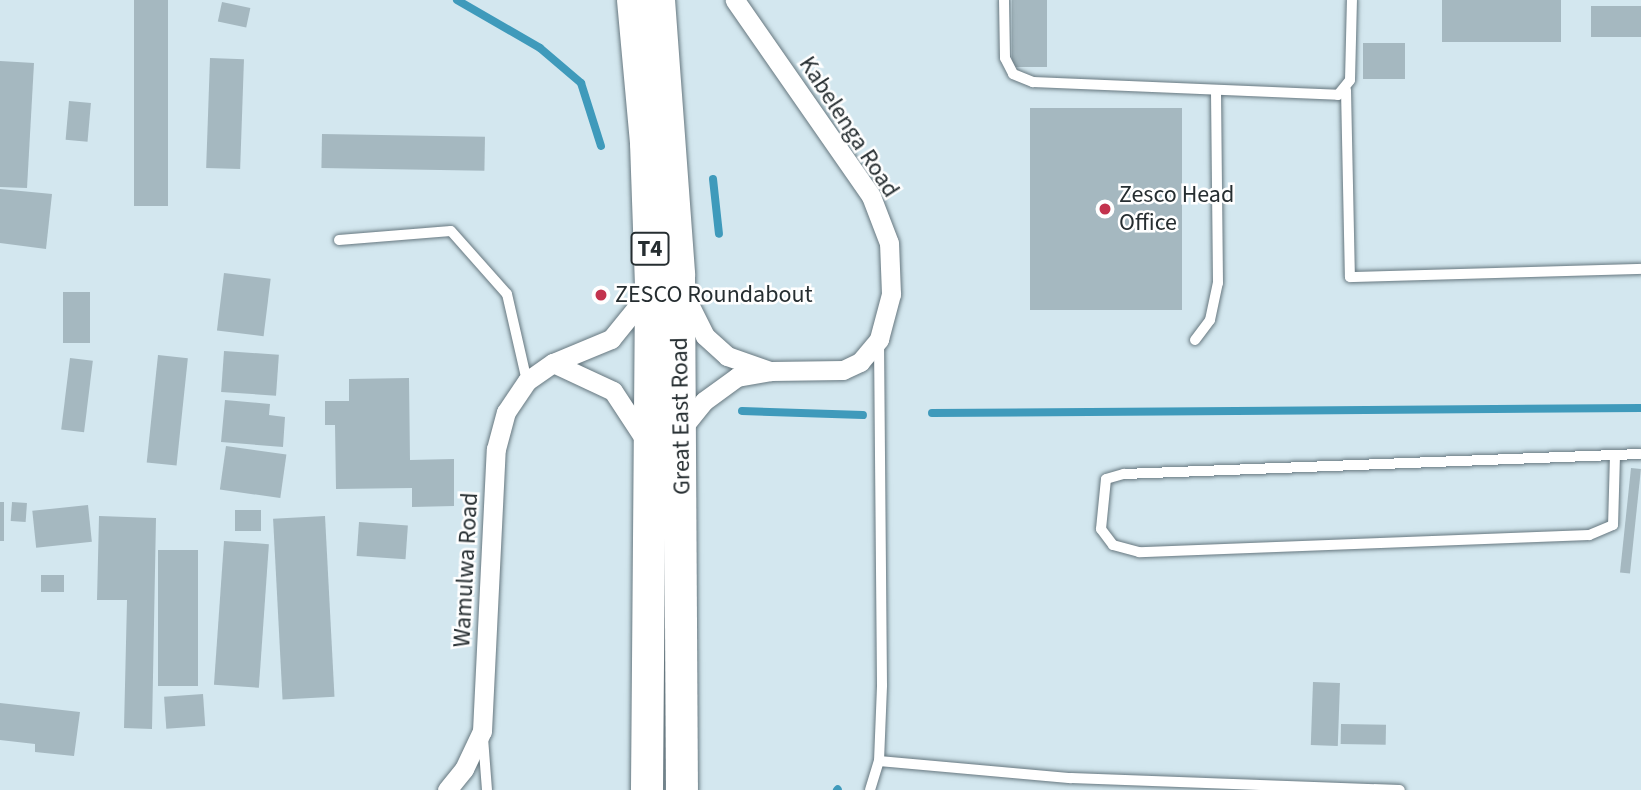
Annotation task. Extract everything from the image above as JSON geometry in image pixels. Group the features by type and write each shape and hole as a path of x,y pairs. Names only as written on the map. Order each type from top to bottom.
{"main road":[{"name":"Great East Road","path":"633,0 646,143 651,289 647,790"},
{"name":"Great East Road","path":"659,0 679,275 683,427 682,790"}],"street":[{"name":"Kabelenga Road","path":"683,427 724,384 771,371 843,370 860,362 879,339 891,294 889,243 871,196 735,0"},
{"name":"Kabelenga Road","path":"679,275 692,317 705,336 727,356 771,371"},
{"name":"Wamulwa Road","path":"446,790 464,769 482,731 496,449 506,412 527,381 553,363 611,339 651,289"},
{"path":"553,363 612,391 649,447"}],"lane":[{"path":"1004,0 1004,58 1018,78 1338,95 1346,90"},
{"path":"1352,0 1350,80 1346,90 1350,277 1641,269"},
{"path":"1195,340 1210,320 1218,284 1216,90"},
{"path":"339,240 451,231 507,294 527,381"},
{"path":"870,790 879,761 879,339"},
{"path":"1615,455 1613,525 1589,535 1139,552 1113,545 1101,529 1106,479 1124,474 1615,455 1641,454"},
{"path":"482,731 487,790"},
{"path":"879,761 1071,778 1400,790"}],"building":[{"path":"134,0 168,0 168,206 134,206"},
{"path":"1012,0 1047,0 1047,67 1012,67"},
{"path":"1442,0 1561,0 1561,42 1442,42"},
{"path":"222,2 250,8 246,28 218,22"},
{"path":"1591,6 1641,6 1641,37 1591,37"},
{"path":"1363,43 1405,43 1405,79 1363,79"},
{"path":"210,58 244,59 240,169 206,168"},
{"path":"0,61 34,63 27,188 0,187"},
{"path":"69,101 91,103 88,142 66,140"},
{"name":"Zesco Head Office","path":"1030,108 1182,108 1182,310 1030,310"},
{"path":"322,134 485,137 484,171 321,168"},
{"path":"0,189 52,194 46,249 0,243"},
{"path":"224,273 271,279 264,336 217,331"},
{"path":"63,292 90,292 90,343 63,343"},
{"path":"224,351 279,355 276,396 221,392"},
{"path":"158,355 188,358 177,466 147,462"},
{"path":"70,358 93,361 84,432 61,429"},
{"path":"409,378 410,460 454,459 454,506 412,507 412,488 336,489 335,425 325,425 325,401 349,401 349,379"},
{"path":"225,400 270,404 269,415 285,417 283,447 221,442"},
{"path":"226,446 286,454 280,498 220,490"},
{"path":"1631,468 1641,469 1630,573 1620,572"},
{"path":"0,502 4,502 4,541 0,541"},
{"path":"12,502 27,503 26,522 11,521"},
{"path":"88,505 92,542 36,548 32,511"},
{"path":"235,510 261,510 261,531 235,531"},
{"path":"99,516 156,518 152,729 124,728 127,600 97,600"},
{"path":"325,516 334,697 283,699 273,519"},
{"path":"359,522 408,525 406,559 357,556"},
{"path":"224,541 269,544 259,688 214,685"},
{"path":"158,550 198,550 198,686 158,686"},
{"path":"41,575 64,575 64,592 41,592"},
{"path":"1313,682 1340,683 1338,746 1311,745"},
{"path":"203,694 205,726 166,729 164,697"},
{"path":"0,703 80,712 74,756 35,752 35,744 0,740"},
{"path":"1341,724 1386,725 1386,745 1341,744"}],"waterway":[{"path":"457,0 540,48 581,83 601,146"},
{"path":"713,179 719,234"},
{"path":"932,413 1641,408"},
{"path":"742,411 863,415"}],"place":[{"name":"Zesco Head Office","path":"1105,209"},
{"name":"ZESCO Roundabout","path":"601,295"}]}
